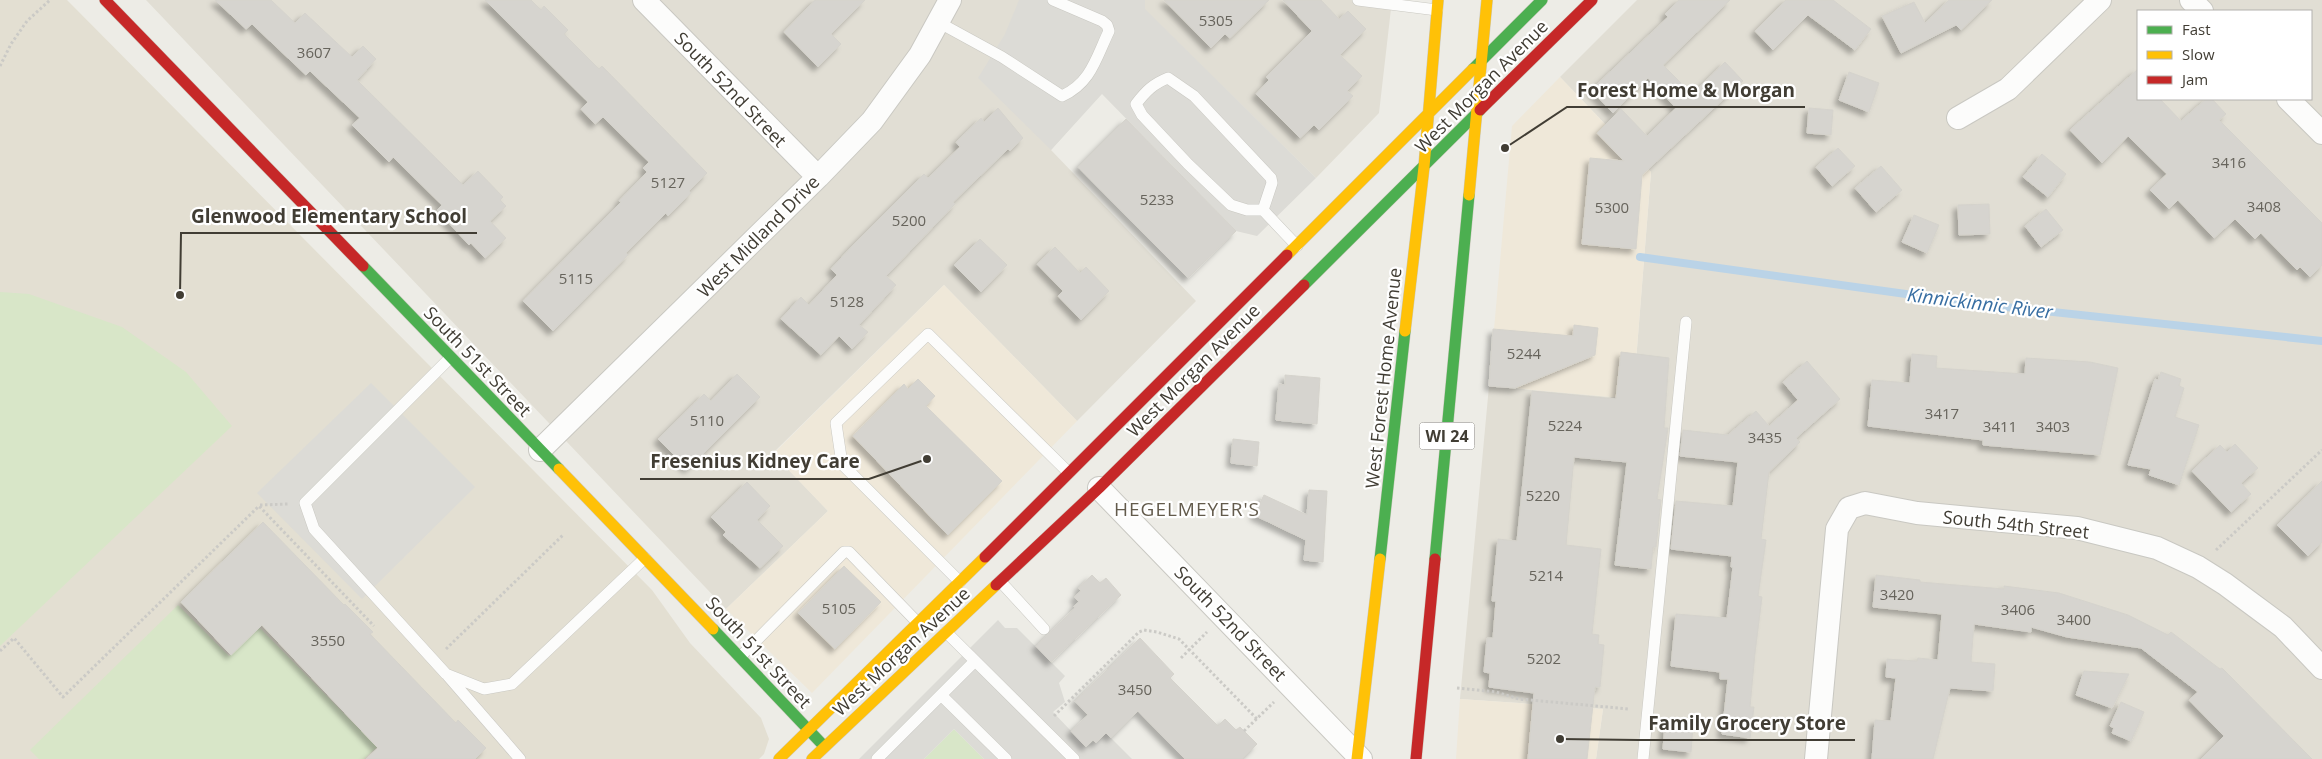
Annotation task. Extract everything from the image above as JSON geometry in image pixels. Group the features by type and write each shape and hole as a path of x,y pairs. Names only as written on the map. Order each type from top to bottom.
{"street":[{"name":"South 51st Street","path":"105,0 825,746"},
{"name":"South 52nd Street","path":"644,0 818,177"},
{"name":"West Midland Drive","path":"540,450 872,122 920,55 950,0"},
{"name":"WI 24","path":"1416,759 1483,60 1487,0"},
{"name":"West Morgan Avenue","path":"779,759 960,582 1542,0"},
{"name":"West Morgan Avenue","path":"812,759 1099,488 1592,0"},
{"path":"1958,118 2008,90 2100,0"},
{"path":"2191,0 2201,10"},
{"name":"West Forest Home Avenue","path":"1358,758 1424,167 1438,5"},
{"path":"2289,100 2322,133"},
{"path":"1069,473 1099,488"},
{"name":"South 52nd Street","path":"1099,488 1291,685 1358,758"},
{"name":"South 54th Street","path":"1816,759 1835,541 1839,523 1849,508 1865,503 1917,513 2077,528 2157,548 2198,568 2225,584 2283,627 2322,668"}],"lane":[{"path":"938,22 1002,57 1062,96 1076,90 1086,80 1109,31 1107,25 1102,21 1053,0"},
{"path":"1358,0 1438,5"},
{"path":"1263,210 1272,183 1271,178 1194,96 1168,78 1156,83 1147,90 1136,104 1142,116 1188,164 1231,205 1247,210 1263,210 1297,246"},
{"path":"1643,759 1686,322"},
{"path":"960,582 842,464 836,423 928,334 1069,473"},
{"path":"450,358 305,503 314,529 434,660 520,759"},
{"path":"740,657 844,552 849,552 918,623"},
{"path":"446,674 484,689 512,684 645,558"},
{"path":"1000,581 1044,630"},
{"path":"946,632 1074,759"},
{"path":"877,759 975,661"},
{"path":"941,695 1006,759"}],"path":[{"path":"0,66 11,44 28,21 50,0"},
{"path":"2198,568 2322,450"},
{"path":"0,651 14,638 63,697 259,506 305,503"},
{"path":"259,506 380,632"},
{"path":"434,660 564,534"},
{"path":"1181,658 1223,616"},
{"path":"1042,727 1139,632 1144,630 1179,639 1257,719"},
{"path":"1244,731 1291,685"},
{"path":"1457,688 1496,692 1519,699 1648,710"}],"shaded area":[{"path":"0,0 67,0 652,590 690,643 761,718 769,739 764,754 759,759 0,759"},
{"path":"146,0 1392,0 1379,113 1316,178 1145,10 1101,94 1051,150 1196,301 1077,421 944,285 773,453 828,511 726,609"},
{"path":"1019,0 1145,0 1145,9 1316,178 1257,236 1236,231 1102,94 1051,150 978,78 1005,34"},
{"path":"1637,0 2322,0 2322,759 1596,759 1603,709 1460,699 1489,386 1633,399 1651,172 1560,77"},
{"path":"1560,77 1651,172 1633,399 1489,386 1512,126"},
{"path":"944,285 1077,421 812,693 726,609 828,511 773,454"},
{"path":"371,383 475,487 362,599 257,493"},
{"path":"998,620 1005,628 1017,628 1065,676 1059,683 1065,702 1053,712 1086,747 1106,733 1132,759 984,759 954,729 924,759 859,759"},
{"path":"1460,699 1603,709 1596,759 1456,759"}],"green space":[{"path":"0,292 29,294 122,327 186,372 232,426 0,646"},
{"path":"178,605 229,656 259,627 377,747 364,759 39,759 30,750"},
{"path":"954,729 984,759 924,759"}],"building":[{"path":"215,0 271,0 295,23 305,13 352,57 363,46 376,59 357,80 463,185 478,171 503,197 500,200 506,206 490,221 506,238 485,258 471,243 469,245 437,210 442,205 393,157 389,162 352,125 360,118 310,71 306,75 252,24 246,29"},
{"path":"485,0 531,0 541,10 544,6 568,30 564,34 599,69 602,66 707,173 689,191 691,193 668,216 666,213 626,253 628,255 553,331 523,301 621,202 619,201 647,172 643,168 649,162 603,117 595,124 581,109 588,102"},
{"path":"815,0 865,0 831,34 841,44 818,67 784,32"},
{"path":"1164,0 1269,0 1230,38 1225,34 1211,48"},
{"path":"1283,0 1321,0 1339,19 1348,11 1366,29 1340,55 1362,76 1347,91 1353,96 1319,130 1314,125 1300,138 1256,94 1269,80 1266,77 1312,31"},
{"path":"1679,0 1730,0 1663,65 1692,94 1725,62 1743,81 1642,175 1636,249 1582,244 1590,158 1624,161 1597,133 1621,109 1647,136 1676,108 1648,78 1613,113 1591,90 1668,17 1665,14"},
{"path":"1786,0 1833,0 1871,29 1855,50 1808,15 1773,50 1755,31"},
{"path":"1949,0 1992,0 1961,30 1956,25 1901,53 1882,16 1914,2 1925,23"},
{"path":"2137,70 2137,100 2161,100 2181,121 2205,100 2213,100 2226,114 2219,120 2322,223 2322,265 2310,277 2300,267 2297,270 2261,233 2255,239 2235,219 2214,238 2178,200 2169,209 2150,190 2167,174 2128,136 2102,163 2070,130"},
{"path":"1849,72 1879,83 1869,112 1839,100"},
{"path":"998,108 1023,138 1010,151 1008,149 953,202 955,204 886,276 896,285 859,325 868,332 852,349 839,336 821,355 781,319 801,297 809,305 837,275 831,269 853,245 924,174 928,178 960,147 956,142 981,118 984,122"},
{"path":"1809,108 1833,110 1831,135 1807,133"},
{"path":"1126,119 1236,231 1188,278 1078,167"},
{"path":"1838,148 1855,166 1832,186 1816,167"},
{"path":"2042,154 2066,174 2048,197 2023,177"},
{"path":"1881,166 1902,190 1876,212 1855,188"},
{"path":"1989,204 1990,234 1959,235 1958,205"},
{"path":"2046,209 2063,230 2041,247 2025,226"},
{"path":"1914,215 1939,225 1927,253 1902,242"},
{"path":"980,239 1007,265 981,292 954,265"},
{"path":"1055,247 1080,273 1086,267 1109,291 1081,320 1058,296 1063,291 1037,264"},
{"path":"1574,325 1598,328 1595,355 1515,388 1489,386 1493,329 1573,336"},
{"path":"1621,352 1669,358 1664,428 1668,428 1657,499 1661,500 1656,547 1653,547 1651,569 1615,565 1627,462 1574,457 1566,545 1601,549 1592,634 1599,635 1598,644 1604,645 1600,687 1595,687 1587,759 1528,759 1534,693 1489,687 1490,673 1484,672 1487,638 1493,638 1496,601 1492,601 1498,539 1517,541 1532,391 1616,399"},
{"path":"1912,354 1937,356 1936,368 2025,374 2026,358 2090,362 2118,368 2100,455 1983,445 1983,440 1868,426 1872,380 1910,383"},
{"path":"1807,361 1840,399 1796,438 1800,442 1769,472 1761,539 1766,540 1758,596 1762,597 1750,707 1754,707 1750,738 1722,734 1728,679 1720,679 1720,672 1671,666 1676,614 1727,618 1733,567 1731,567 1732,556 1671,549 1676,501 1733,506 1738,462 1680,456 1683,430 1728,435 1756,411 1769,426 1798,400 1783,382"},
{"path":"2161,372 2181,379 2179,386 2184,388 2175,417 2199,425 2179,485 2149,475 2151,469 2128,465 2155,379 2158,380"},
{"path":"737,374 760,397 688,469 658,439 704,394 711,401"},
{"path":"1285,375 1320,378 1317,424 1276,420 1279,384 1285,385"},
{"path":"918,379 935,396 926,406 1002,481 948,535 853,436 904,384 908,389"},
{"path":"1233,439 1259,442 1257,466 1231,463"},
{"path":"2235,444 2258,468 2241,483 2251,494 2231,512 2192,471 2220,445 2227,452"},
{"path":"2322,481 2322,542 2308,556 2277,525"},
{"path":"747,482 770,506 757,520 783,546 760,568 723,535 726,532 711,517"},
{"path":"1309,490 1327,491 1323,562 1304,560 1306,540 1254,515 1264,495 1307,515"},
{"path":"263,522 373,632 370,634 456,723 458,720 486,748 475,759 366,759 378,748 262,625 231,655 181,602"},
{"path":"844,566 881,602 835,649 798,613"},
{"path":"1092,575 1100,583 1106,578 1121,595 1051,662 1036,646 1075,608 1074,606 1079,602 1074,597 1081,591 1078,588"},
{"path":"1876,575 1920,580 1920,582 2004,589 2004,586 2059,593 2128,615 2168,635 2171,632 2220,669 2222,668 2312,759 2201,759 2224,736 2189,700 2198,692 2141,648 2067,637 2031,627 2031,632 1974,624 1971,662 1995,664 1993,691 1950,688 1933,759 1872,759 1875,720 1891,721 1896,678 1886,677 1887,659 1917,661 1918,658 1938,660 1942,614 1873,607"},
{"path":"1140,638 1174,674 1170,678 1218,726 1225,719 1236,730 1240,727 1257,744 1242,759 1185,759 1138,711 1111,738 1106,733 1096,743 1093,740 1086,747 1071,731 1088,715 1075,701"},
{"path":"2084,671 2129,674 2112,708 2076,695"},
{"path":"2121,702 2144,712 2131,741 2112,733 2114,728 2110,726"},
{"path":"1665,724 1693,726 1691,752 1663,749"}],"waterway":[{"name":"Kinnickinnic River","path":"1640,257 1978,304 2322,341"}],"traffic: fast":[{"path":"1473,69 1542,0"},
{"path":"1304,285 1480,110"},
{"path":"1435,559 1469,195"},
{"path":"363,266 559,469"},
{"path":"1380,559 1405,331"},
{"path":"713,629 822,744"}],"traffic: slow":[{"path":"1405,331 1424,167 1438,0"},
{"path":"1469,195 1487,0"},
{"path":"1287,255 1473,69"},
{"path":"559,469 713,629"},
{"path":"779,759 985,557"},
{"path":"1357,759 1380,559"},
{"path":"812,759 996,585"}],"traffic: jam":[{"path":"105,0 363,266"},
{"path":"1480,110 1592,0"},
{"path":"985,557 1287,255"},
{"path":"996,585 1099,488 1304,285"},
{"path":"1416,759 1435,559"}],"place":[{"name":"Forest Home & Morgan","path":"1505,148"},
{"name":"Glenwood Elementary School","path":"180,295"},
{"name":"Fresenius Kidney Care","path":"927,459"},
{"name":"Family Grocery Store","path":"1560,739"}],"district":[{"name":"HEGELMEYER'S","path":"1187,509"}]}
